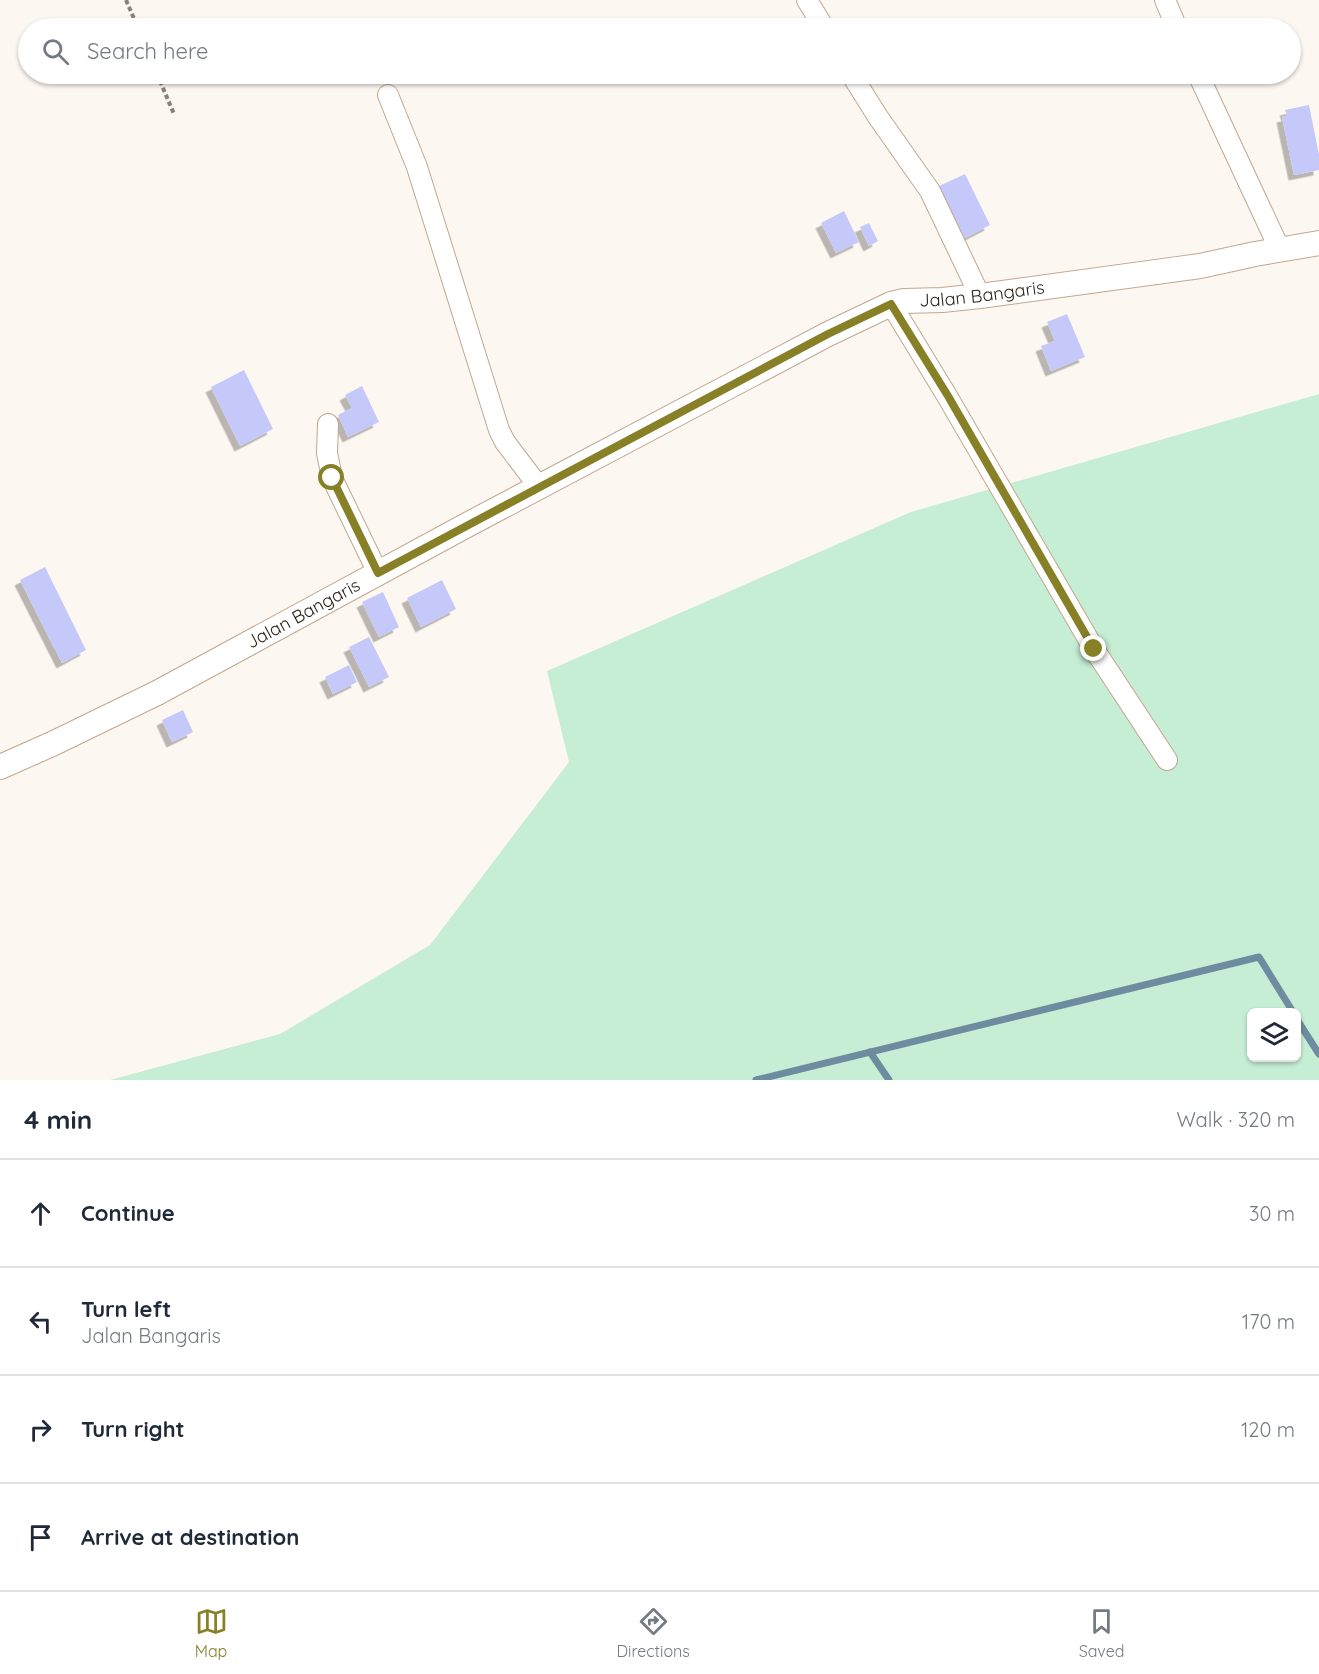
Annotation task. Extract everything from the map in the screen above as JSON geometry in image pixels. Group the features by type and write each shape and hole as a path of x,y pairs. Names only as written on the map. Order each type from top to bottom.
{"street":[{"path":"807,0 818,18"},
{"path":"1166,0 1174,18"},
{"path":"857,84 930,191 980,296"},
{"path":"1203,84 1280,250"},
{"path":"388,95 417,167 499,430 505,442 539,487"},
{"name":"Jalan Bangaris","path":"0,767 157,693 539,487 828,334 891,304 904,301 980,296 1200,266 1319,243"},
{"path":"891,304 948,396 1094,649 1167,760"},
{"path":"328,424 327,453 332,478 378,573"}],"path":[{"path":"126,0 134,18"},
{"path":"161,84 174,114"}],"green space":[{"path":"1319,394 1319,1080 110,1080 280,1034 430,945 569,762 547,671 911,512"}],"building":[{"path":"1309,105 1319,155 1319,170 1294,175 1282,117 1287,116 1285,110"},
{"path":"965,174 990,225 961,240 935,188"},
{"path":"844,211 859,242 836,253 821,223"},
{"path":"869,223 878,241 869,246 860,227"},
{"path":"1067,314 1085,357 1051,371 1041,346 1055,341 1047,322"},
{"path":"244,370 273,429 240,446 211,387"},
{"path":"362,386 379,422 348,437 338,415 352,408 345,395"},
{"path":"45,567 86,650 62,663 20,580"},
{"path":"442,580 456,609 421,627 407,598"},
{"path":"383,592 399,627 379,637 362,602"},
{"path":"369,637 389,677 369,687 349,647"},
{"path":"349,665 357,682 333,694 325,677"},
{"path":"183,710 193,732 172,742 162,720"}],"waterway":[{"path":"756,1080 1259,957 1291,1008"},
{"path":"1301,1026 1319,1054"},
{"path":"870,1052 889,1080"}],"route":[{"path":"332,478 378,573 828,334 891,304 948,396 1094,649"}]}
